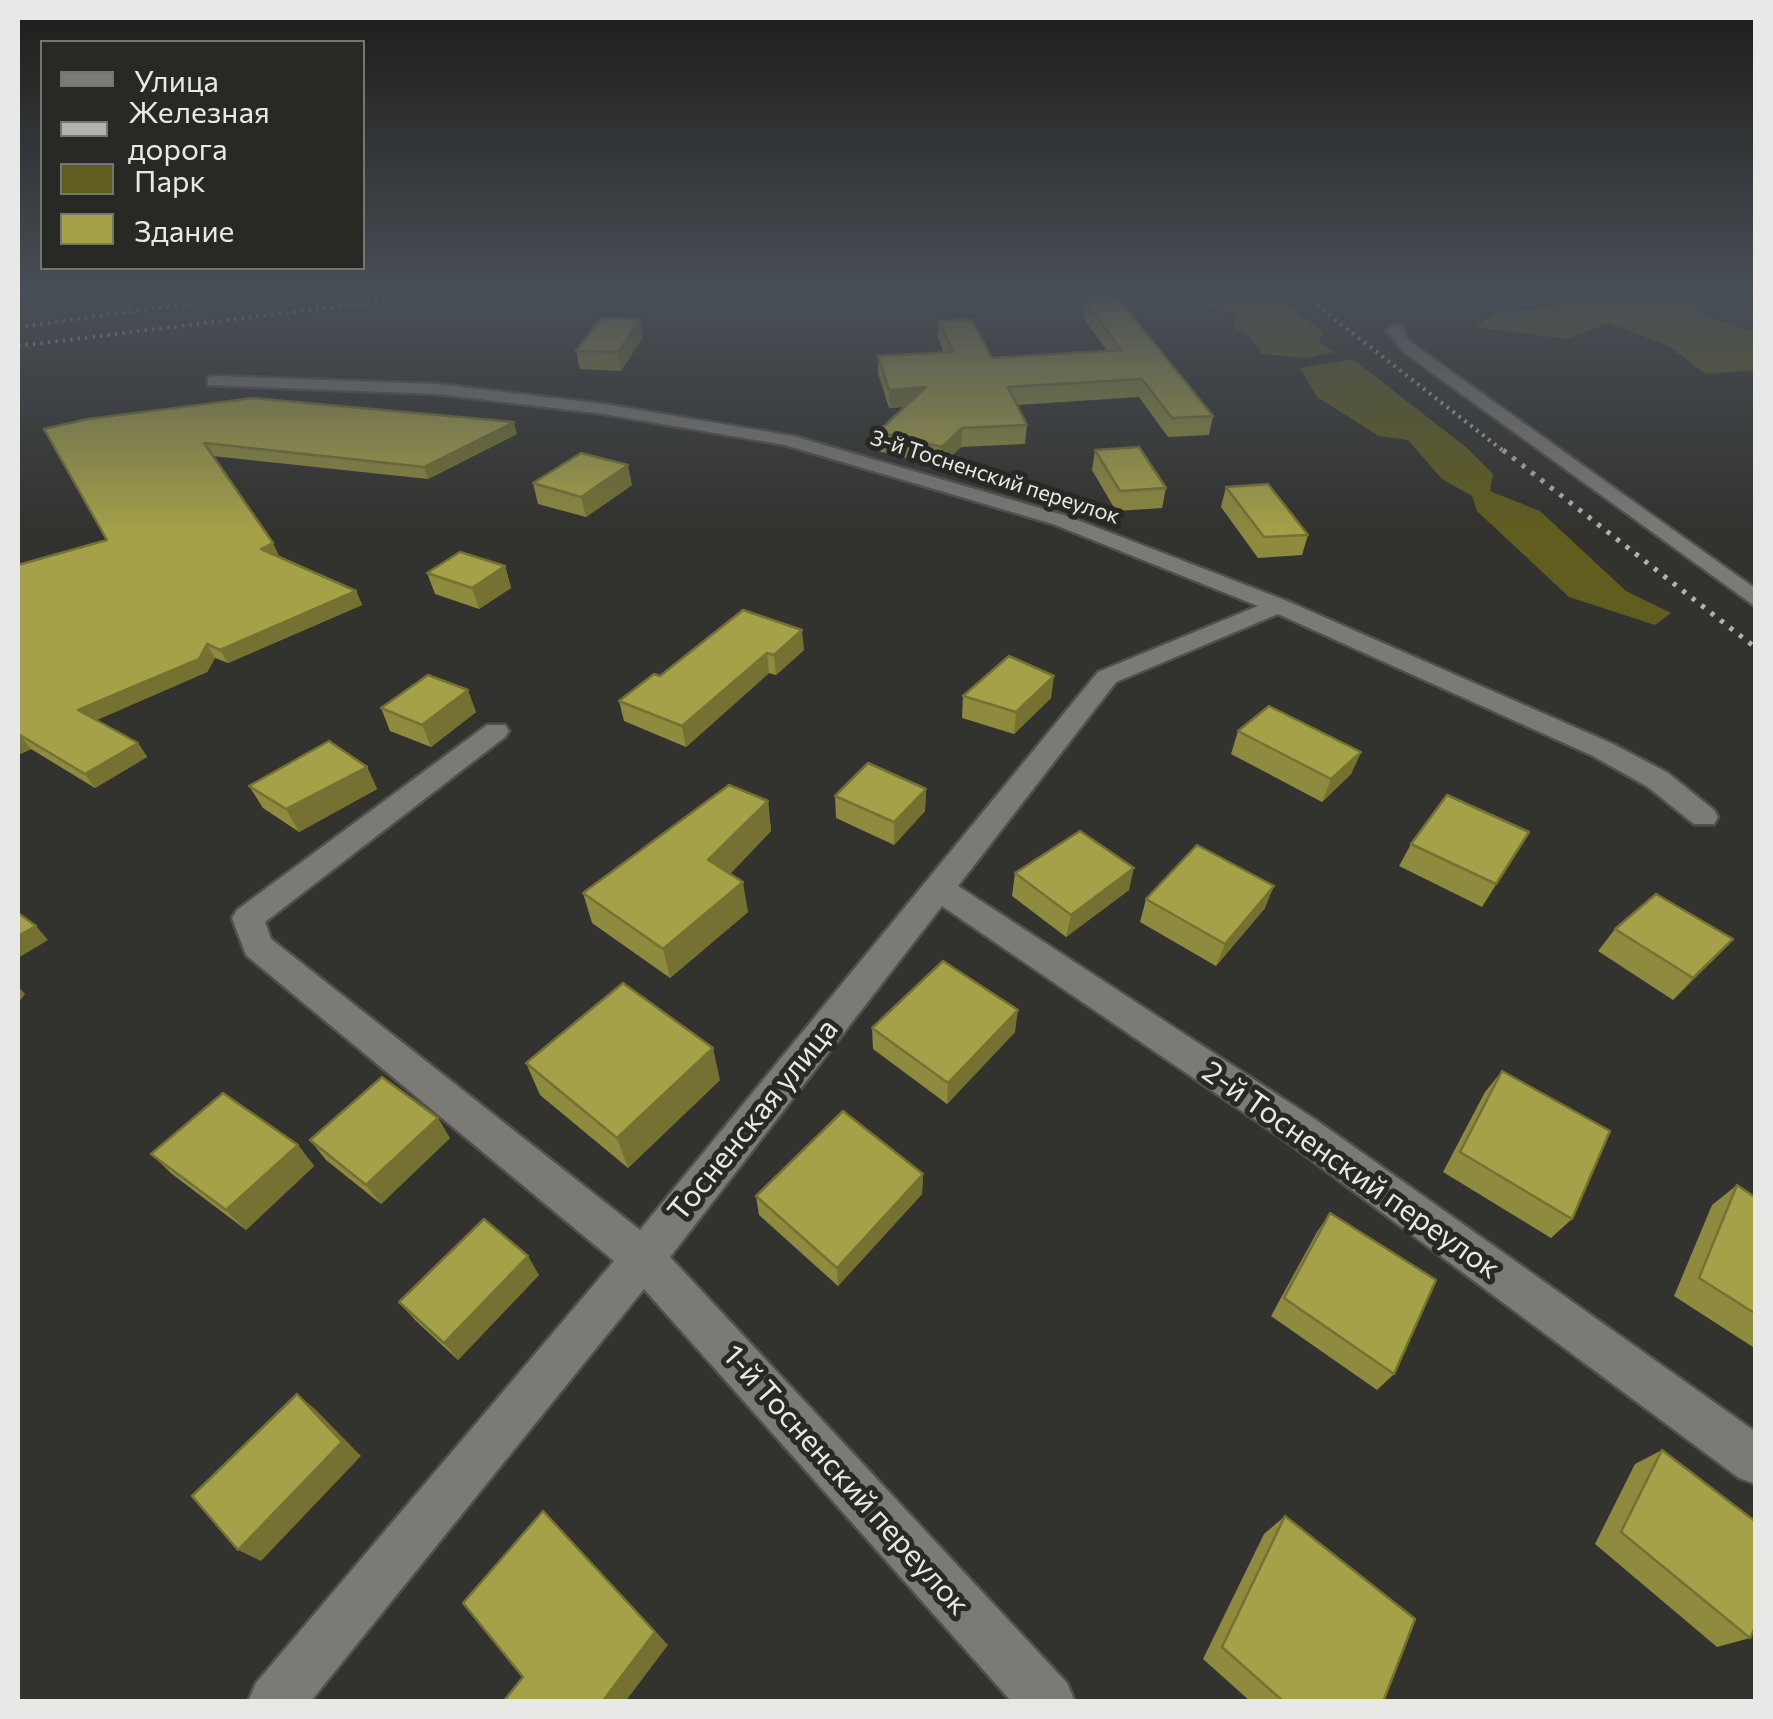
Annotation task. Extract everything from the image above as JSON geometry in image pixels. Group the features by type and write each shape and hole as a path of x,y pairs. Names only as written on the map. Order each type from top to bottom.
{"street":[{"path":"1447,376 1756,600"},
{"name":"3-й Тосненский переулок","path":"214,381 436,390 604,409 787,440 1060,520 1279,606 1604,750 1658,780 1704,817"},
{"name":"Тосненская улица","path":"275,1702 643,1258 1108,677 1160,652 1279,606"},
{"name":"1-й Тосненский переулок","path":"496,731 248,918 257,946 643,1258 1048,1702"},
{"name":"2-й Тосненский переулок","path":"938,889 1303,1132 1756,1461"}],"green space":[{"path":"1305,376 1375,376 1467,448 1493,474 1490,491 1540,511 1626,591 1671,613 1655,625 1569,597 1477,511 1472,496 1442,479 1408,440 1379,436 1317,397"}],"building":[{"path":"885,376 1181,376 1213,416 1172,418 1142,379 1008,387 1027,425 962,428 942,447 878,432 926,387 889,390"},
{"path":"253,398 514,422 424,467 204,443 273,543 261,549 356,591 220,650 207,644 199,659 78,710 138,743 85,774 18,736 18,565 107,540 44,429 88,419"},
{"path":"1139,447 1166,488 1120,491 1095,450"},
{"path":"581,453 628,465 581,497 533,483"},
{"path":"1268,484 1308,535 1264,537 1226,487"},
{"path":"460,552 505,566 472,588 427,573"},
{"path":"743,610 802,630 774,655 767,653 682,726 619,701 654,674 660,676"},
{"path":"1009,656 1054,676 1016,712 963,696"},
{"path":"428,675 468,690 422,725 381,708"},
{"path":"1269,706 1361,752 1331,779 1238,731"},
{"path":"329,741 367,767 286,809 249,786"},
{"path":"868,763 926,789 894,822 835,796"},
{"path":"729,785 768,801 708,860 743,882 663,949 583,893"},
{"path":"1447,795 1529,832 1496,884 1411,844"},
{"path":"1080,831 1134,868 1071,915 1015,873"},
{"path":"1197,845 1274,886 1225,944 1146,899"},
{"path":"1656,894 1733,939 1693,978 1615,929"},
{"path":"18,913 36,926 18,936"},
{"path":"943,961 1018,1010 948,1083 872,1028"},
{"path":"623,983 713,1048 617,1138 526,1063"},
{"path":"1502,1071 1610,1131 1572,1219 1460,1152"},
{"path":"382,1077 438,1118 366,1185 310,1140"},
{"path":"223,1093 298,1145 226,1210 151,1154"},
{"path":"843,1111 923,1174 837,1268 756,1196"},
{"path":"1737,1185 1756,1198 1756,1314 1699,1278"},
{"path":"1330,1213 1436,1280 1394,1374 1284,1298"},
{"path":"484,1219 528,1256 444,1343 399,1302"},
{"path":"297,1394 342,1442 238,1550 192,1496"},
{"path":"1662,1450 1756,1522 1756,1625 1750,1638 1621,1532"},
{"path":"543,1511 655,1632 602,1702 503,1702 523,1677 463,1603"},
{"path":"1285,1516 1415,1619 1383,1702 1284,1702 1222,1647"}],"railway":[{"path":"1408,376 1506,453"},
{"path":"1503,450 1756,648"}]}
